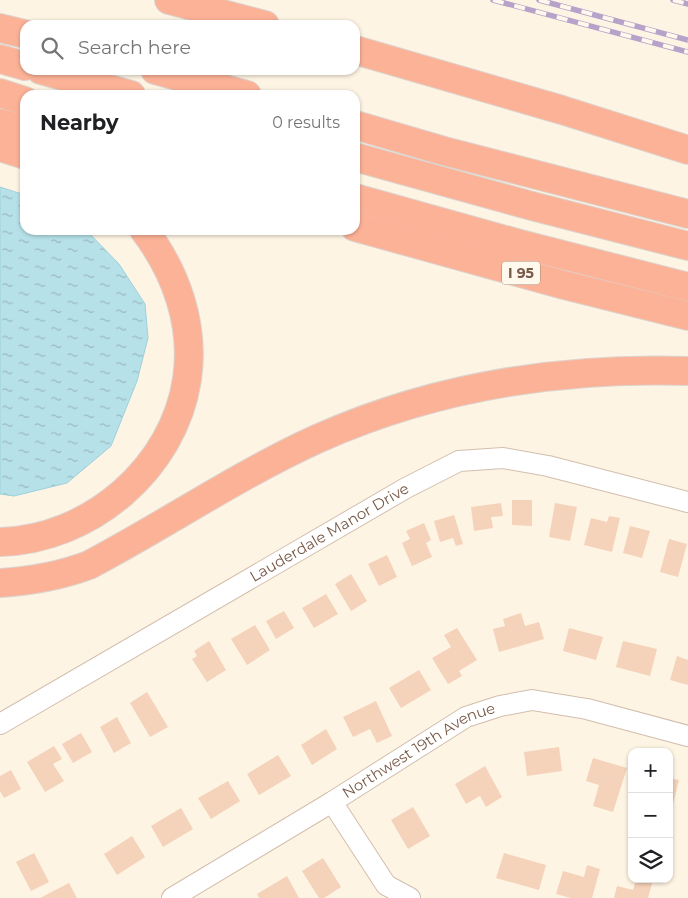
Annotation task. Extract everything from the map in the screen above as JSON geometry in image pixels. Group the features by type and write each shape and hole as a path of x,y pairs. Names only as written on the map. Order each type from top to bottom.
{"highway":[{"path":"169,0 246,20"},
{"path":"0,28 20,33"},
{"path":"360,51 562,110 688,150"},
{"path":"0,59 20,65"},
{"path":"59,75 113,90"},
{"path":"173,75 229,90"},
{"path":"0,93 20,99"},
{"path":"0,123 20,129"},
{"path":"360,126 444,151 688,214"},
{"path":"0,147 20,153"},
{"path":"360,158 532,206 688,246"},
{"path":"360,199 688,287"},
{"name":"I 95","path":"360,228 688,316"},
{"path":"0,542 41,537 62,530 102,510 139,478 167,437 182,399 187,378 188,336 179,293 172,275 147,235"},
{"path":"0,583 45,578 68,573 88,565 253,472 315,440 345,427 411,404 471,389 555,375 614,370 688,371"}],"street":[{"name":"Lauderdale Manor Drive","path":"0,724 406,488 458,461 503,458 548,466 688,502"},
{"name":"Northwest 19th Avenue","path":"172,898 332,802 466,717 500,706 532,700 587,709 688,736"},
{"path":"332,802 386,885 410,898"}],"water":[{"path":"0,187 20,193 20,235 91,235 119,264 145,304 148,338 137,381 111,446 67,483 14,496 0,494"}],"building":[{"path":"512,500 532,500 532,526 512,525"},
{"path":"501,503 503,516 491,517 493,528 474,531 471,507"},
{"path":"555,503 577,507 570,541 549,537"},
{"path":"454,515 463,544 456,546 453,538 440,542 434,521"},
{"path":"609,516 620,518 612,552 584,545 591,518 607,522"},
{"path":"424,523 431,540 426,543 432,557 412,566 402,543 410,539 406,531"},
{"path":"630,526 650,531 642,558 623,553"},
{"path":"669,539 687,544 678,577 660,572"},
{"path":"387,555 397,577 379,586 368,564"},
{"path":"351,574 367,601 351,611 335,584"},
{"path":"326,594 338,614 314,628 302,608"},
{"path":"284,611 294,628 276,639 266,621"},
{"path":"521,613 525,626 539,622 544,639 499,652 493,629 505,626 503,619"},
{"path":"255,625 270,650 247,665 231,639"},
{"path":"457,628 477,660 459,671 462,676 448,684 432,658 451,647 444,635"},
{"path":"569,628 603,637 596,660 563,651"},
{"path":"209,641 226,670 207,682 192,659 197,656 194,651"},
{"path":"623,641 657,649 650,676 616,667"},
{"path":"677,656 688,660 688,685 670,680"},
{"path":"419,670 431,690 401,708 389,688"},
{"path":"147,692 168,727 150,737 130,703"},
{"path":"376,701 392,736 377,743 370,729 353,737 343,717"},
{"path":"117,717 131,743 114,753 100,727"},
{"path":"326,729 337,749 312,765 301,745"},
{"path":"81,733 92,752 73,763 62,744"},
{"path":"54,746 62,759 53,764 64,781 45,792 27,762"},
{"path":"559,747 562,771 527,776 524,752"},
{"path":"278,755 291,776 259,795 247,774"},
{"path":"593,758 627,768 613,812 593,806 599,785 586,781"},
{"path":"485,766 502,797 486,807 480,796 466,804 455,784"},
{"path":"11,770 21,789 4,798 0,791 0,776"},
{"path":"673,779 679,780 673,804"},
{"path":"228,781 240,801 211,819 198,798"},
{"path":"413,807 430,836 408,849 391,820"},
{"path":"181,808 193,829 163,847 151,826"},
{"path":"132,836 145,857 117,875 104,854"},
{"path":"34,853 49,882 31,891 16,862"},
{"path":"504,853 546,865 539,890 496,878"},
{"path":"323,858 341,887 324,898 319,898 302,871"},
{"path":"587,865 600,869 592,898 571,898 556,894 563,871 584,877"},
{"path":"287,876 299,898 259,898 257,894"},
{"path":"69,883 77,898 40,898"},
{"path":"635,883 652,883 648,898 614,898 617,886 633,890"}],"railway":[{"path":"493,0 688,52"},
{"path":"539,0 688,40"},
{"path":"673,0 688,4"}]}
